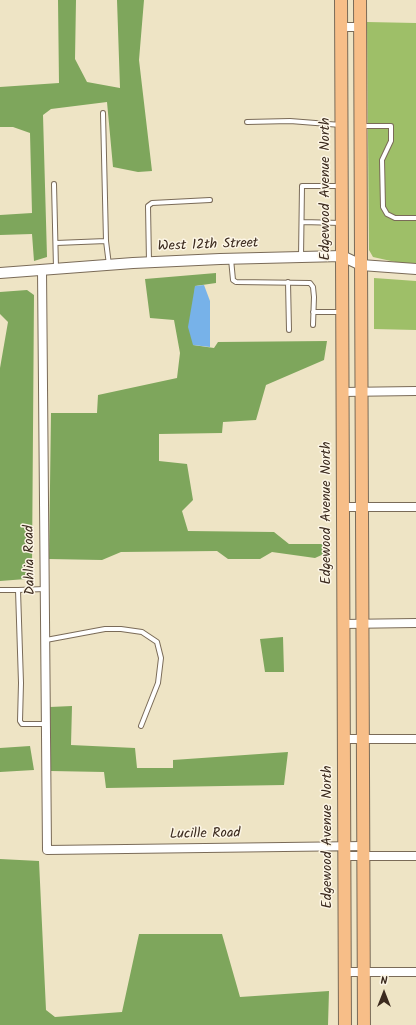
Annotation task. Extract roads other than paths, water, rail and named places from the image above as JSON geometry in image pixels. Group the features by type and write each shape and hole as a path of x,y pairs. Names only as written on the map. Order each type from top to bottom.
{"main road":[{"name":"Edgewood Avenue North","path":"341,0 344,1025"},
{"path":"360,0 364,1025"}],"street":[{"path":"341,27 360,27"},
{"name":"West 12th Street","path":"0,273 149,263 342,256 361,265 416,269"},
{"name":"Dahlia Road","path":"42,270 47,850"},
{"path":"342,392 416,391"},
{"path":"342,507 416,507"},
{"path":"343,624 416,623"},
{"path":"344,739 416,739"},
{"name":"Lucille Road","path":"47,850 363,851 416,856"},
{"path":"344,972 416,972"}],"lane":[{"path":"104,113 106,241 109,265"},
{"path":"247,122 290,121 341,126"},
{"path":"361,126 391,126 391,141 382,160 383,207 388,214 395,218 416,218"},
{"path":"54,184 56,269"},
{"path":"302,257 302,186 342,186"},
{"path":"149,263 148,206 152,203 210,200"},
{"path":"302,222 342,223"},
{"path":"56,243 106,241"},
{"path":"231,259 233,280 236,282 310,283 313,287 314,297 313,326"},
{"path":"288,282 289,330"},
{"path":"313,312 342,312"},
{"path":"0,590 45,589"},
{"path":"18,590 21,683 20,721 22,724 46,724"},
{"path":"45,640 105,629 121,629 142,632 157,642 161,658 158,683 141,726"}],"water":[{"path":"204,285 210,301 210,347 193,345 188,327 195,286"}]}
